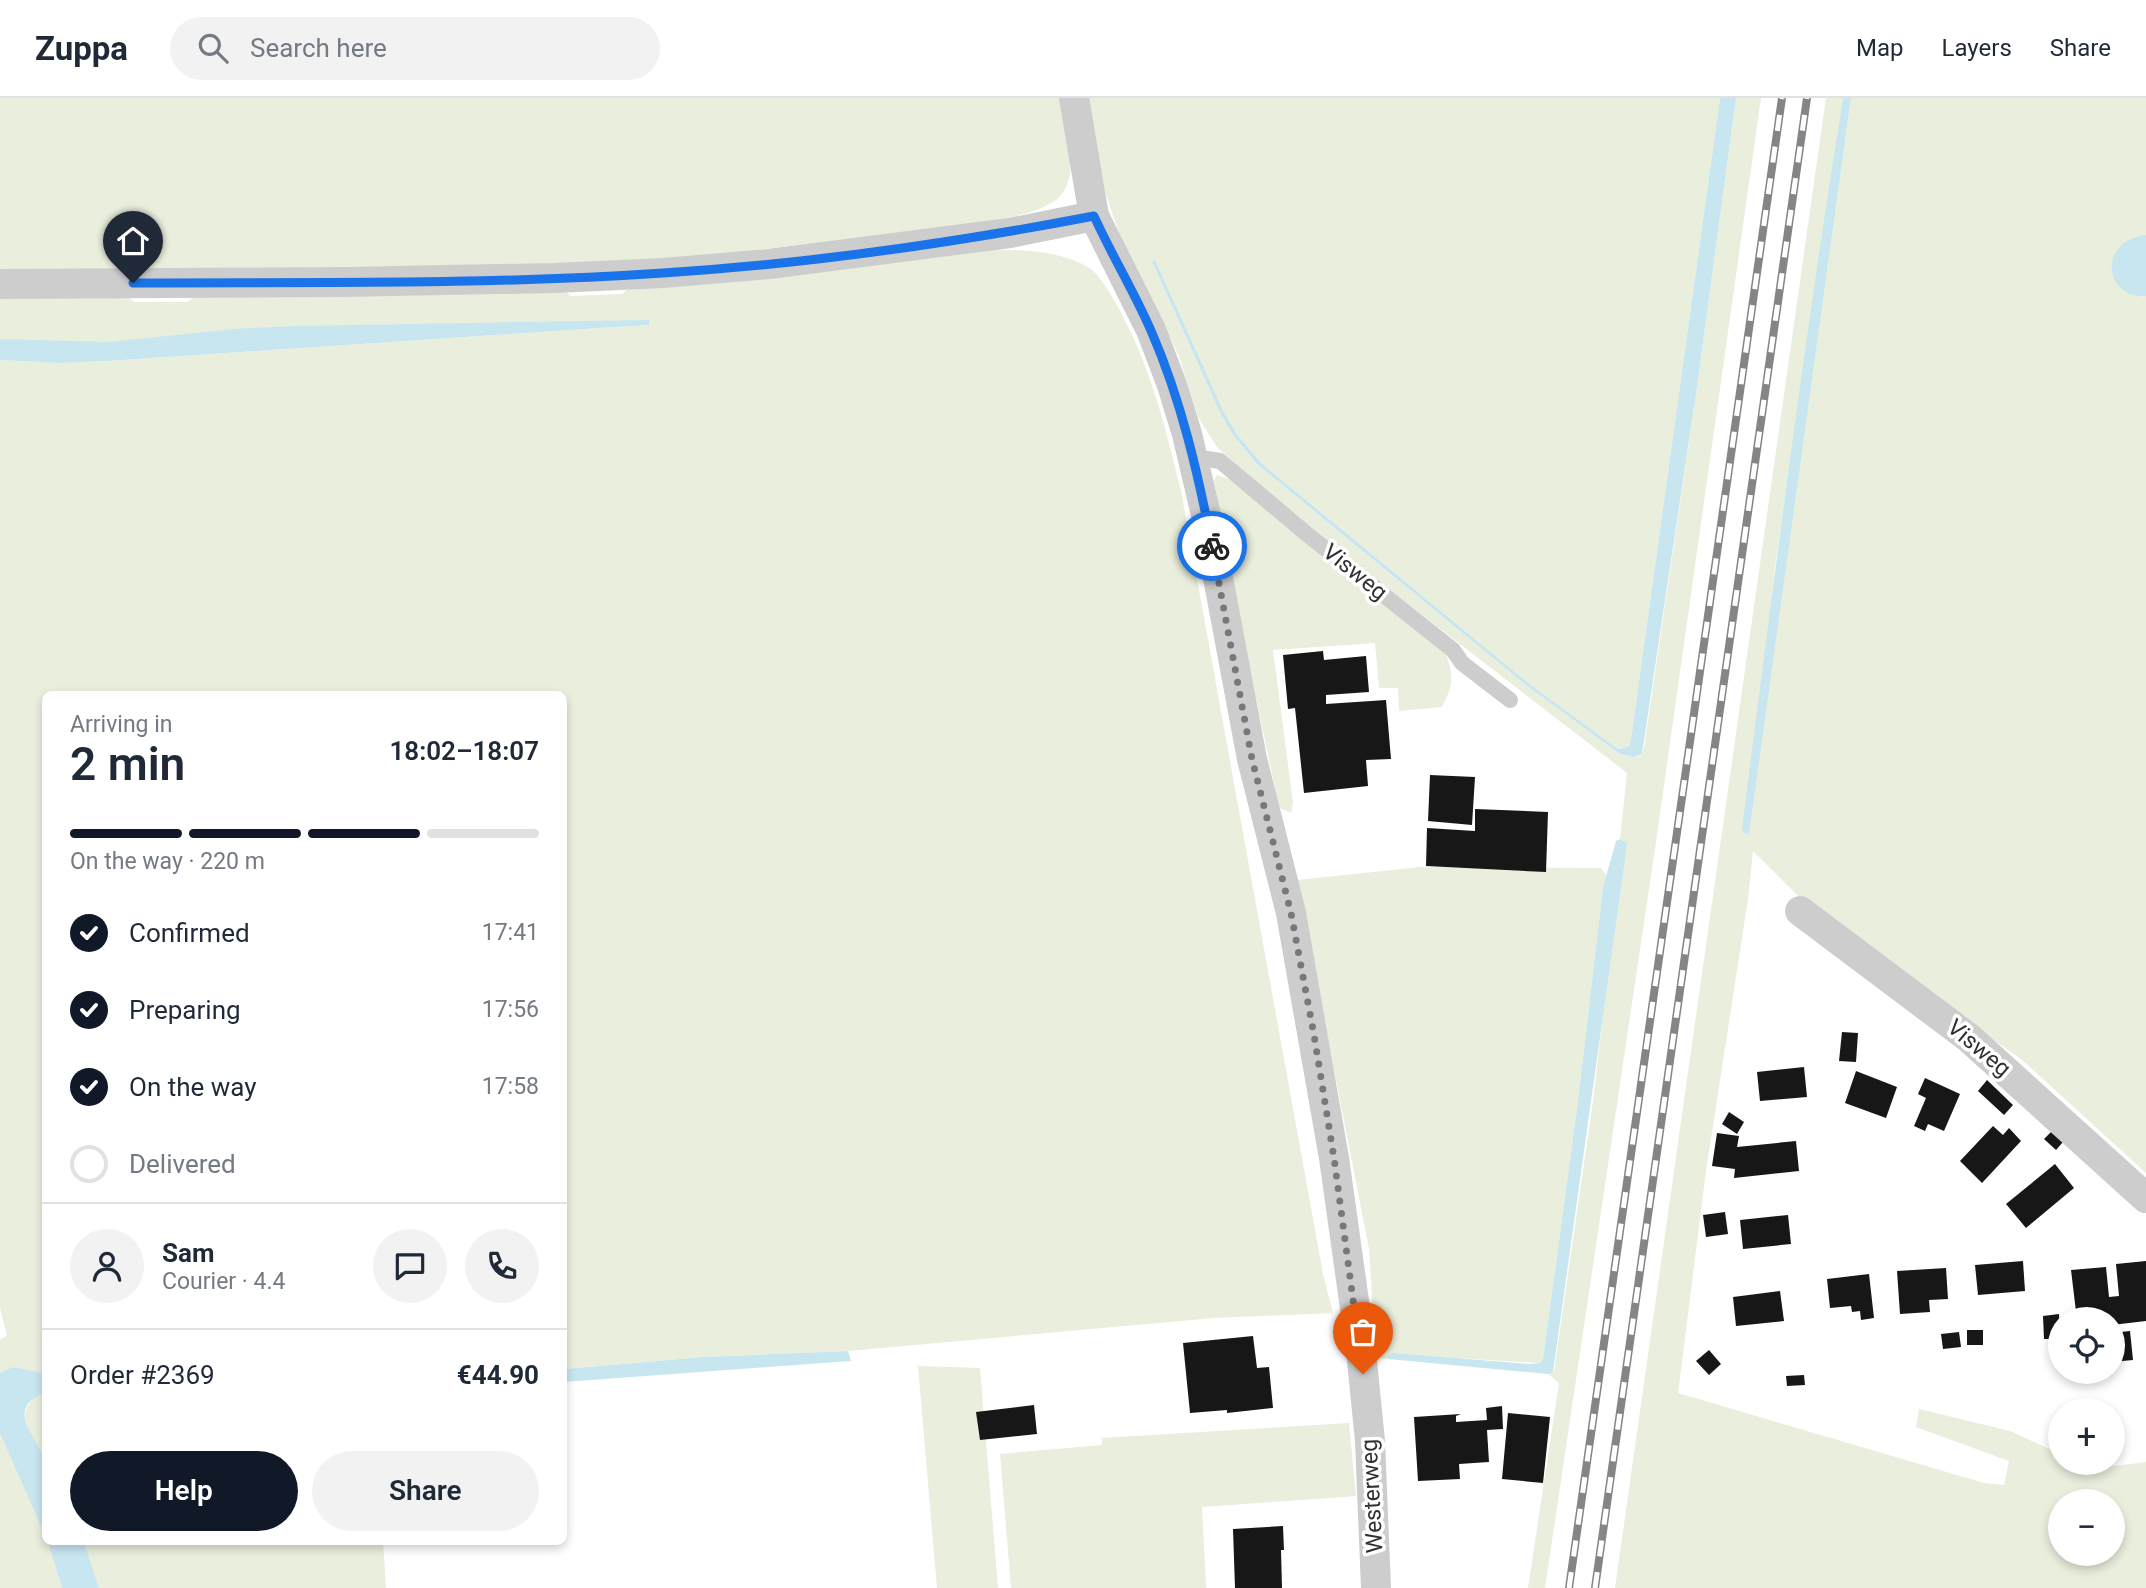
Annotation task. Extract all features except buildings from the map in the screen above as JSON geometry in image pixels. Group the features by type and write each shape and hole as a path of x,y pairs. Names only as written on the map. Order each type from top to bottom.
{"street":[{"name":"Westerweg","path":"1074,98 1094,216 1151,331 1172,385 1193,462 1207,519 1252,759 1291,913 1334,1158 1363,1364 1370,1441 1376,1588"},
{"path":"0,284 355,282 663,273 769,264 985,236 1094,216"},
{"name":"Visweg","path":"1800,911 1969,1038 2146,1199"}],"lane":[{"name":"Visweg","path":"1193,462 1207,459 1220,461 1453,650 1462,663 1510,700"}],"green space":[{"path":"0,98 1060,98 1071,161 1067,185 1061,195 1050,204 1034,211 993,221 754,250 626,261 529,264 0,270"},
{"path":"1088,98 1720,98 1629,746 1618,749 1528,683 1261,463 1223,413 1155,260 1152,261 1221,415 1233,435 1258,465 1526,685 1620,754 1634,757 1641,755 1644,748 1736,98 1761,98 1656,842 1545,1588 1528,1588 1559,1383 1548,1374 1554,1371 1593,1101 1623,840 1620,839 1627,773 1369,574 1262,488 1217,447 1198,417 1179,356 1121,239 1105,191"},
{"path":"1826,98 1843,98 1775,567 1748,834 1851,98 2146,98 2146,235 2143,235 2141,297 2146,296 2146,1173 2021,1059 1874,956 1801,899 1753,851 1706,1171 1678,1393 1984,1483 2004,1485 2009,1461 1916,1427 1919,1409 2010,1431 2048,1448 2048,1475 2125,1475 2125,1465 2146,1462 2146,1588 1615,1588"},
{"path":"984,250 1024,251 1063,257 1088,267 1106,287 1127,323 1147,370 1181,491 1323,1274 1333,1313 1214,1318 848,1351 703,1357 567,1369 567,691 42,691 42,1372 12,1367 0,1373 0,1339 7,1336 0,1308 0,360 59,363 108,361 648,325 649,321 292,326 131,341 54,342 0,339 0,296 125,295 134,302 188,302 198,293 564,290 571,296 622,294 631,286"},
{"path":"1217,475 1229,479 1446,654 1450,669 1450,687 1442,707 1399,711 1398,688 1379,688 1375,643 1273,650 1293,803 1291,813 1280,808 1277,797 1235,599 1214,481"},
{"path":"1421,867 1601,868 1607,876 1603,887 1578,1101 1543,1359 1540,1363 1390,1354 1388,1359 1376,1358 1369,1249 1297,880"},
{"path":"918,1366 980,1368 998,1588 937,1588"},
{"path":"42,1395 42,1457 26,1424 25,1415 34,1399"},
{"path":"1349,1423 1356,1496 1202,1507 1206,1588 1011,1588 1000,1454 1102,1445 1102,1438"},
{"path":"0,1433 39,1518 42,1545 49,1545 62,1588 0,1588"},
{"path":"85,1545 383,1545 386,1588 99,1588"}],"water":[{"path":"1720,98 1736,98 1697,387 1642,754 1634,757 1620,754 1526,685 1258,465 1233,435 1221,415 1152,261 1155,260 1224,413 1236,433 1261,463 1528,683 1618,749 1629,746"},
{"path":"1843,98 1851,98 1749,834 1742,829 1802,372"},
{"path":"2146,235 2146,296 2132,295 2122,289 2115,281 2112,270 2118,249 2128,240"},
{"path":"649,320 649,325 108,361 59,363 0,360 0,339 108,342 292,326"},
{"path":"1620,839 1627,843 1625,859 1553,1372 1548,1374 1388,1359 1393,1353 1530,1364 1540,1363 1543,1359 1578,1101 1603,887 1616,841"},
{"path":"848,1351 851,1361 567,1382 567,1369 703,1357"},
{"path":"12,1367 42,1372 42,1395 32,1400 26,1408 25,1416 27,1426 42,1453 42,1528 0,1433 0,1373"},
{"path":"49,1545 85,1545 99,1588 62,1588"}],"railway":[{"path":"1569,1588 1782,98"},
{"path":"1595,1588 1807,98"}],"way so far":[{"path":"1212,546 1252,759 1291,913 1314,1035 1334,1158 1363,1374"}],"route":[{"path":"133,283 555,278 663,273 769,264 1010,233 1094,216 1151,331 1172,385 1187,434 1212,546"}]}
